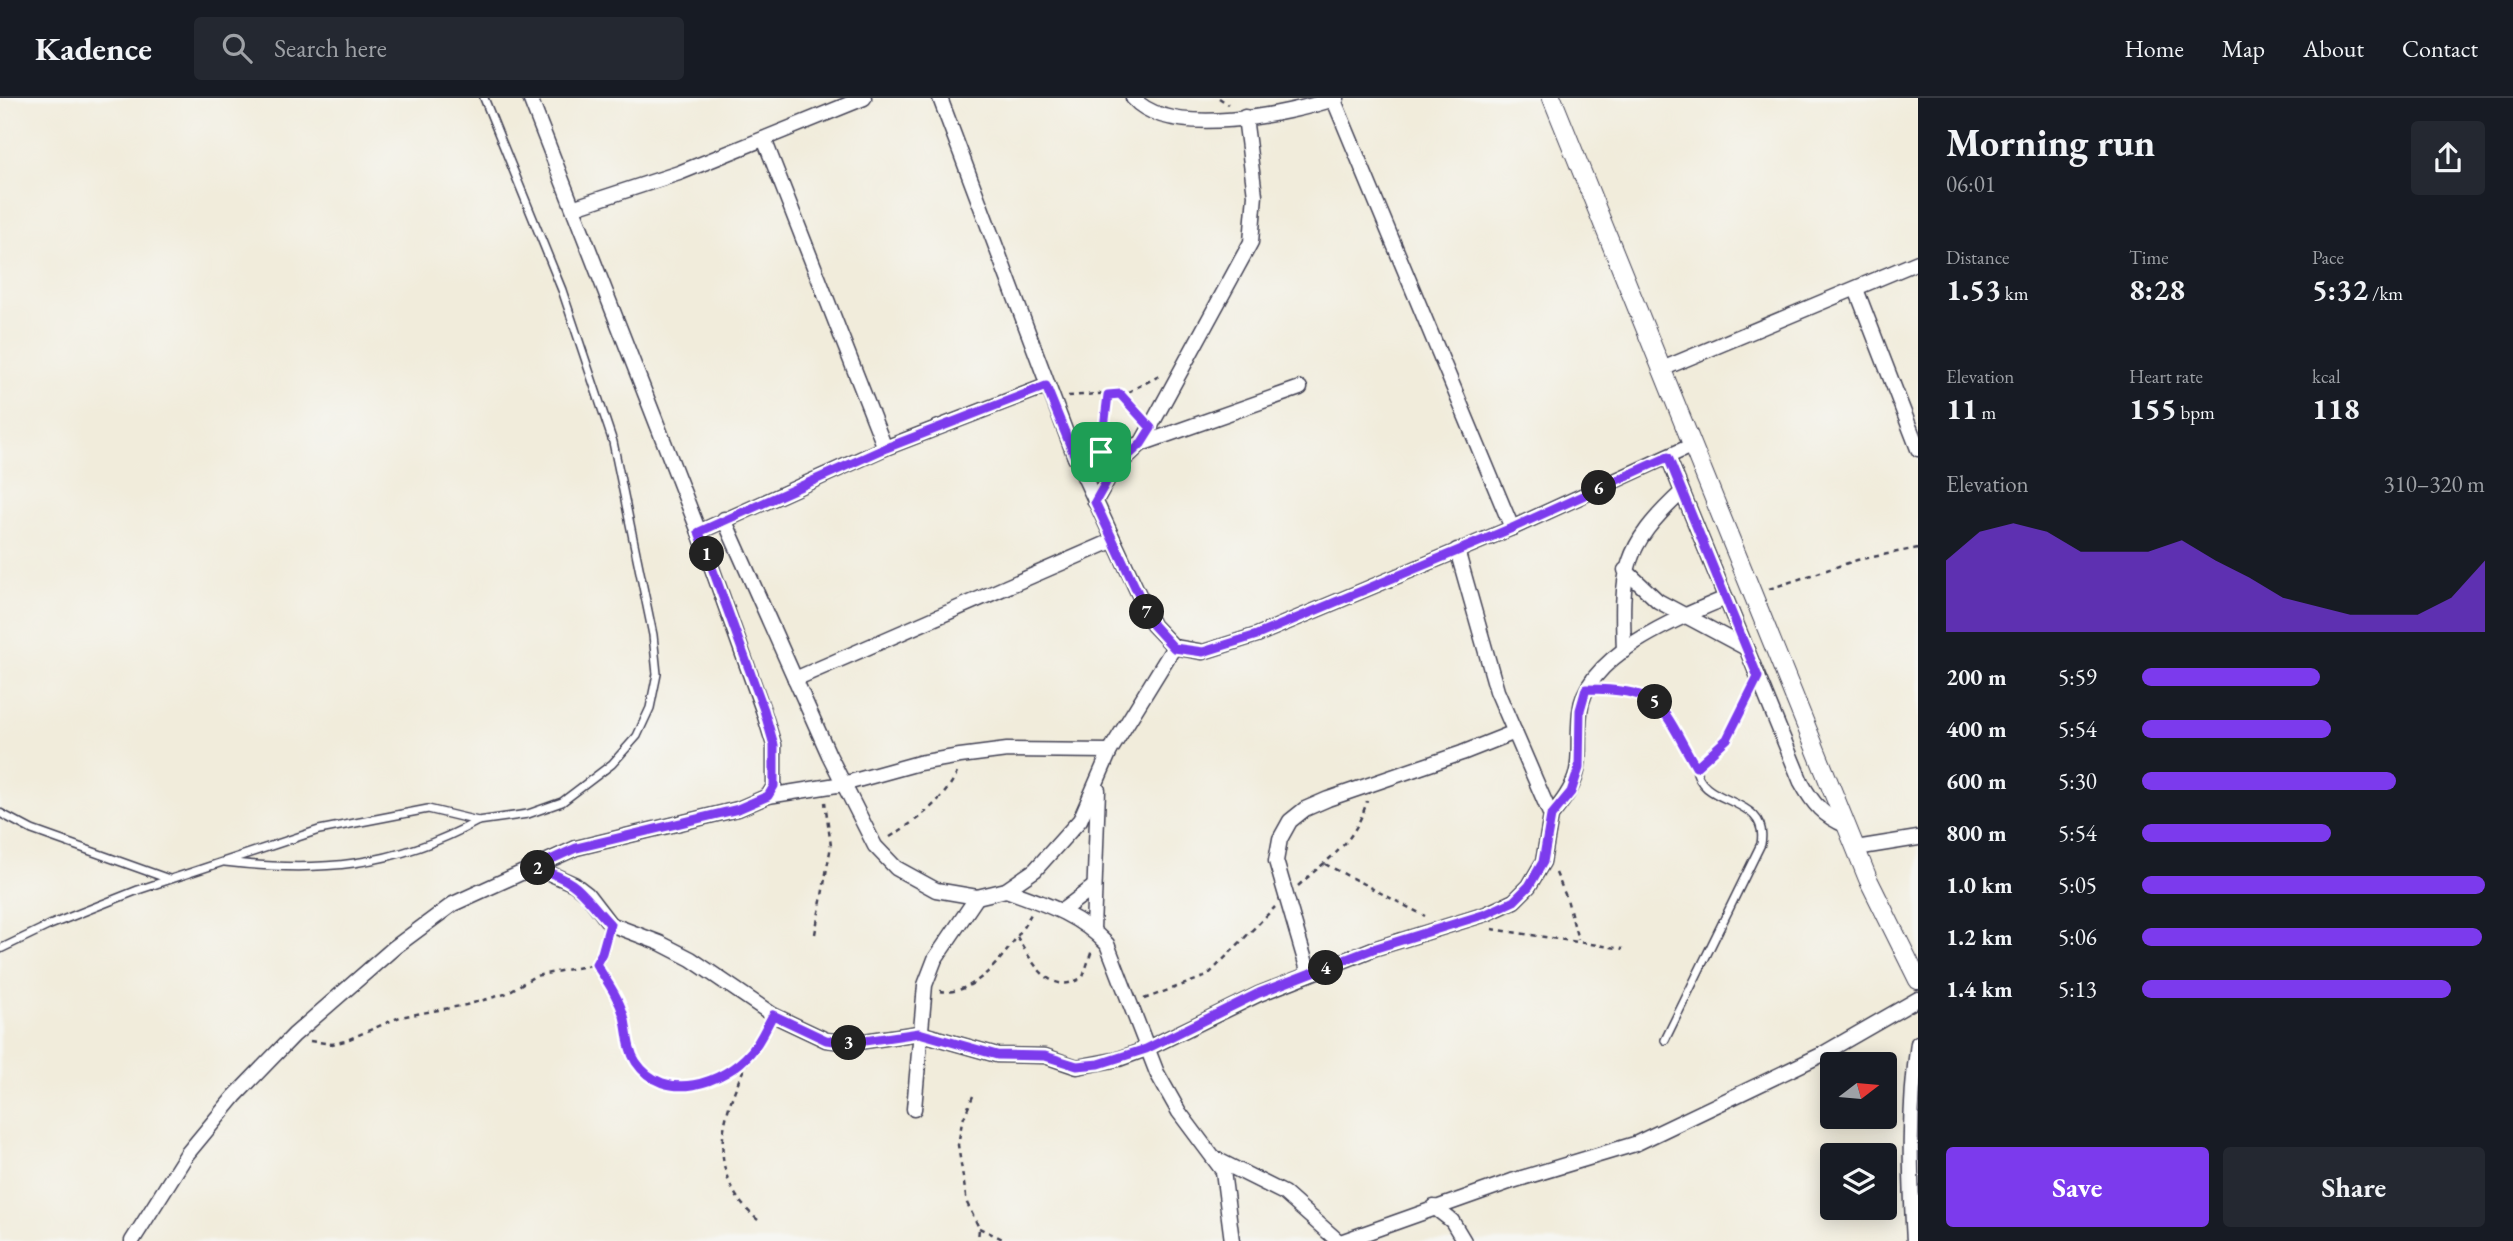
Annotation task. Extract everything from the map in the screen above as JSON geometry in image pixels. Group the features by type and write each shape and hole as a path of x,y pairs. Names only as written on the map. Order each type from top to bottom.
{"street":[{"path":"530,98 575,207 699,532 774,745 776,774 768,796"},
{"path":"575,207 679,173 864,98"},
{"path":"940,98 994,235 1048,391 1075,457 1153,625 1174,648 1203,652 1257,635 1512,528 1693,445"},
{"path":"1133,98 1142,109 1173,118 1206,121 1285,112 1335,98 1512,528"},
{"path":"1552,98 1856,849 1918,980"},
{"path":"1095,502 1113,470 1141,444 1151,428 1251,242 1255,195 1245,117"},
{"path":"764,139 886,448"},
{"path":"1662,369 1918,262"},
{"path":"1856,289 1918,449"},
{"path":"1075,457 1141,444 1300,388"},
{"path":"699,532 886,448 1048,391"},
{"path":"1668,457 1801,782 1814,806 1830,819 1847,826"},
{"path":"1624,651 1625,570 1637,542 1657,516 1682,492"},
{"path":"724,519 843,784 876,846 896,868 936,890 977,897 1006,890 1035,870 1080,820 1110,751 1174,648"},
{"path":"795,679 1112,541"},
{"path":"1457,550 1497,691 1551,816"},
{"path":"1625,570 1642,588 1682,616 1746,648"},
{"path":"535,867 574,884 587,894 610,924 660,943 691,959 773,1015 826,1040 851,1043 919,1033 997,1055 1045,1056 1077,1066 1119,1059 1146,1049 1223,1009 1309,974 1411,936 1486,914 1514,901 1529,886 1543,862 1551,816 1571,792 1579,768 1580,710 1586,689 1624,651 1682,616 1726,598"},
{"path":"1309,974 1276,861 1280,839 1290,821 1305,809 1515,732"},
{"path":"132,1241 187,1154 235,1096 294,1035 395,947 453,904 576,848 703,819 754,804 768,796 843,784 919,763 960,756 1007,750 1110,751"},
{"path":"1093,930 1098,781"},
{"path":"1856,849 1918,838"},
{"path":"1063,910 1093,887"},
{"path":"1006,890 1063,910 1093,930 1107,944 1146,1049 1169,1096 1218,1160 1226,1183 1227,1219 1232,1241"},
{"path":"914,1109 925,985 935,959 977,897"},
{"path":"1218,1160 1284,1193 1341,1241 1434,1207 1635,1144 1819,1056 1918,999"},
{"path":"1914,1241 1910,1143 1913,1079 1918,1043"},
{"path":"1434,1207 1452,1221 1464,1241"}],"lane":[{"path":"0,949 50,925 169,879 319,830 428,809 478,821 514,817 562,802 612,764 637,736 650,708 657,674 653,635 605,413 562,290 484,98"},
{"path":"1665,1040 1761,844 1763,831 1754,814 1704,785 1696,775 1696,767 1727,739 1758,677"},
{"path":"0,813 32,830 169,879"},
{"path":"221,861 294,866 377,860 424,848 478,821"}],"path":[{"path":"1048,391 1120,394 1167,372"},
{"path":"1120,394 1151,428"},
{"path":"1101,452 1108,395"},
{"path":"1753,595 1838,565 1918,548"},
{"path":"1586,689 1633,691 1655,702 1696,767"},
{"path":"876,846 930,809 957,774 960,756"},
{"path":"1130,1002 1174,990 1207,976 1242,937 1343,849 1356,831 1372,784"},
{"path":"815,934 831,846 822,788"},
{"path":"1543,862 1561,881 1578,940"},
{"path":"1325,864 1446,927"},
{"path":"925,985 946,992 961,988 992,968 1017,937 1038,902"},
{"path":"596,964 610,924"},
{"path":"1486,929 1578,940 1623,949"},
{"path":"1017,937 1042,974 1052,983 1061,985 1083,977 1092,953 1093,930"},
{"path":"294,1035 318,1043 332,1044 400,1017 505,994 535,976 596,964"},
{"path":"596,964 618,1001 629,1048 646,1076 668,1085 690,1086 717,1079 752,1051"},
{"path":"758,1220 738,1200 732,1187 725,1167 722,1138 734,1090 773,1015"},
{"path":"973,1096 962,1122 958,1145 967,1203 979,1228 978,1241"},
{"path":"979,1228 1007,1241"}],"route":[{"path":"1046,386 1075,457 1101,452 1108,395 1120,394 1151,428 1141,444 1113,470 1095,502 1153,625 1174,648 1203,652 1257,635 1512,528 1668,457 1758,677 1727,739 1696,767 1667,717 1655,702 1640,692 1586,689 1580,710 1579,768 1571,792 1551,816 1549,840 1543,862 1529,886 1514,901 1486,914 1373,949 1259,993 1146,1049 1119,1059 1077,1066 1045,1056 997,1055 973,1046 919,1033 851,1043 826,1040 799,1030 773,1015 752,1051 733,1069 717,1079 690,1086 668,1085 646,1076 629,1048 627,1030 618,1001 596,964 610,924 587,894 574,884 535,867 576,848 627,838 754,804 768,796 774,786 774,745 764,710 699,532 886,448 1046,386"}]}
